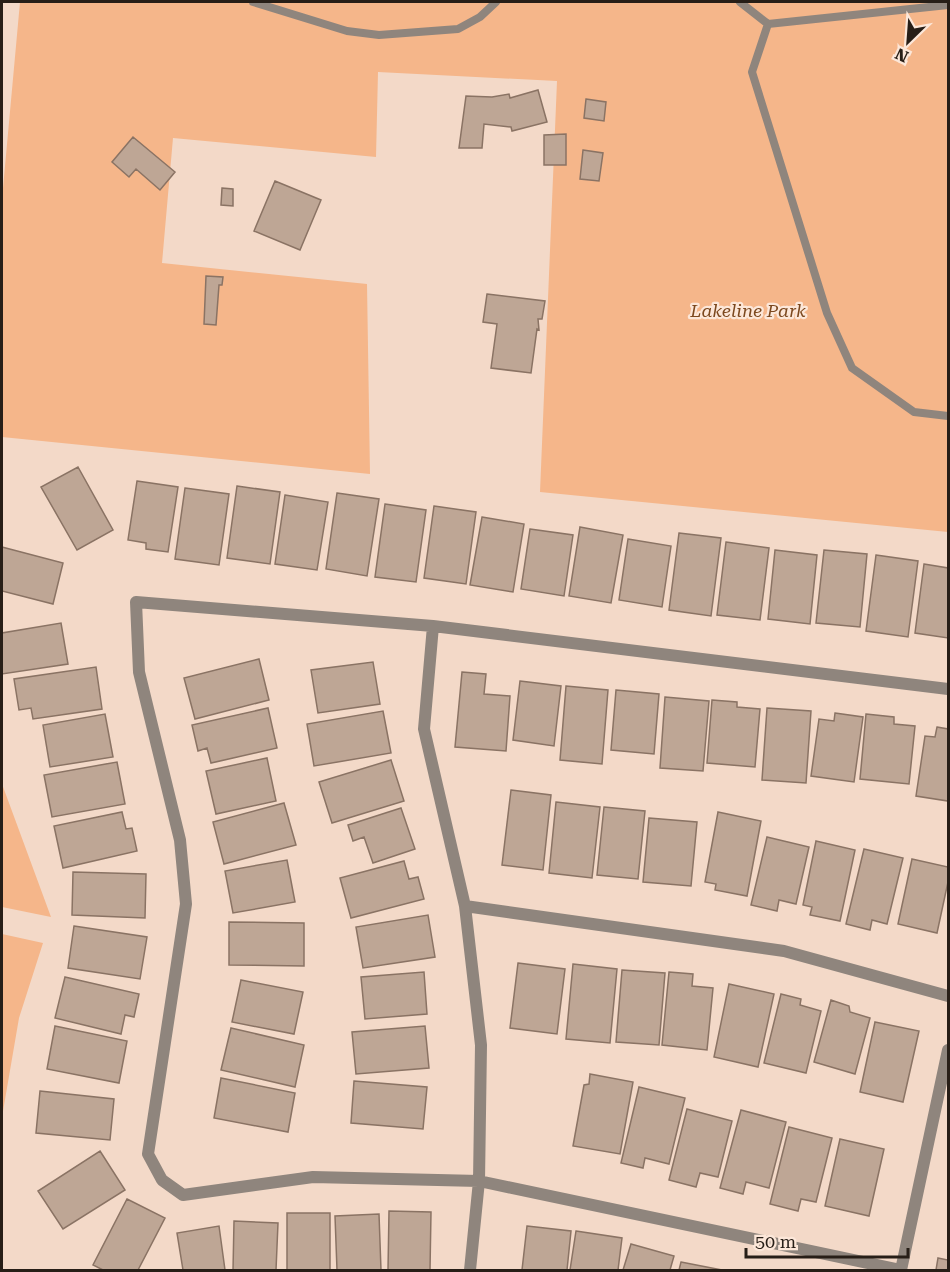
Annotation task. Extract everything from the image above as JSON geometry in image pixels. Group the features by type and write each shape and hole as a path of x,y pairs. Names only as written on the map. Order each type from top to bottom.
{"street":[{"path":"948,689 433,626 136,602 139,672 180,840 186,904 148,1154 162,1180 183,1195 313,1178 479,1181 901,1270 948,1050"},
{"path":"433,626 424,729 465,906 481,1045 479,1181 471,1270"},
{"path":"465,906 784,951 948,996"}],"lane":[{"path":"253,2 347,31 380,35 458,29 480,17 496,2"},
{"path":"740,2 768,24 948,5"},
{"path":"768,24 752,72 832,324 852,368 914,412 948,416"}],"green space":[{"name":"Lakeline Park","path":"20,2 948,2 948,532 540,492 557,81 378,72 376,157 173,138 162,263 367,284 370,474 2,437 2,199"},
{"path":"2,784 51,917 2,907"},
{"path":"2,934 43,943 19,1018 2,1117"}],"building":[{"path":"538,90 547,122 512,131 511,127 484,124 482,148 459,148 466,96 492,97 509,94 510,98"},
{"path":"586,99 606,102 604,121 584,118"},
{"path":"566,134 566,165 544,165 544,135"},
{"path":"133,137 175,172 160,190 136,169 129,177 112,162"},
{"path":"583,150 603,153 599,181 580,179"},
{"path":"275,181 321,200 300,250 254,231"},
{"path":"222,188 233,189 233,206 221,205"},
{"path":"206,276 223,277 222,285 219,285 216,325 204,324"},
{"path":"487,294 545,301 542,319 538,319 539,330 537,329 531,373 491,368 497,324 483,322"},
{"path":"78,467 113,530 77,550 41,487"},
{"path":"137,481 178,487 168,552 146,549 146,543 128,540"},
{"path":"237,486 280,492 270,564 227,558"},
{"path":"185,488 229,494 219,565 175,559"},
{"path":"337,493 379,499 367,576 326,569"},
{"path":"285,495 328,502 317,570 275,564"},
{"path":"385,504 426,510 416,582 375,577"},
{"path":"434,506 476,512 466,584 424,578"},
{"path":"482,517 524,524 513,592 470,585"},
{"path":"580,527 623,535 611,603 569,596"},
{"path":"530,529 573,535 564,596 521,589"},
{"path":"679,533 721,538 711,616 669,610"},
{"path":"628,539 671,546 662,607 619,600"},
{"path":"726,542 769,548 760,620 717,615"},
{"path":"2,547 63,563 53,604 2,591"},
{"path":"775,550 817,555 810,624 768,619"},
{"path":"824,550 867,554 860,627 816,623"},
{"path":"876,555 918,561 908,637 866,631"},
{"path":"924,564 948,568 948,638 915,633"},
{"path":"61,623 68,664 2,674 2,633"},
{"path":"259,659 269,700 195,719 184,678"},
{"path":"373,662 380,704 318,713 311,670"},
{"path":"96,667 102,709 33,719 31,708 19,710 14,679"},
{"path":"462,672 486,674 484,694 510,696 506,751 455,747"},
{"path":"520,681 561,686 554,746 513,740"},
{"path":"566,686 608,690 602,764 560,760"},
{"path":"616,690 659,694 654,754 611,750"},
{"path":"665,697 709,701 703,771 660,768"},
{"path":"712,700 737,702 737,707 760,709 755,767 707,763"},
{"path":"268,708 277,748 211,763 207,748 198,751 192,725"},
{"path":"767,708 811,711 806,783 762,780"},
{"path":"383,711 391,753 314,766 307,724"},
{"path":"835,713 863,717 854,782 811,776 819,719 834,721"},
{"path":"105,714 113,757 50,767 43,725"},
{"path":"866,714 894,717 894,724 915,726 909,784 860,779"},
{"path":"937,727 948,729 948,801 916,796 925,736 935,737"},
{"path":"267,758 276,801 216,814 206,771"},
{"path":"391,760 404,801 332,823 319,782"},
{"path":"117,762 125,804 52,817 44,775"},
{"path":"511,790 551,795 543,870 502,865"},
{"path":"556,802 600,807 592,878 549,873"},
{"path":"284,803 296,845 224,864 213,822"},
{"path":"604,807 645,811 638,879 597,875"},
{"path":"401,808 415,849 373,863 364,837 353,841 348,825"},
{"path":"122,812 126,829 132,828 137,851 63,868 54,826"},
{"path":"718,812 761,821 747,896 715,890 716,884 705,882"},
{"path":"649,818 697,822 691,886 643,882"},
{"path":"767,837 809,847 796,904 779,900 777,911 751,905"},
{"path":"816,841 855,850 840,921 810,915 812,907 803,905"},
{"path":"864,849 903,858 887,924 872,920 870,930 846,924"},
{"path":"912,859 948,867 948,882 937,933 898,924"},
{"path":"287,860 295,902 233,913 225,871"},
{"path":"404,861 409,879 418,877 424,899 351,918 340,878"},
{"path":"73,872 146,874 145,918 72,915"},
{"path":"428,915 435,957 363,968 356,927"},
{"path":"229,922 304,923 304,966 229,965"},
{"path":"74,926 147,937 140,979 68,968"},
{"path":"518,963 565,969 557,1034 510,1028"},
{"path":"573,964 617,969 610,1043 566,1039"},
{"path":"622,970 665,973 659,1045 616,1042"},
{"path":"424,972 427,1014 365,1019 361,977"},
{"path":"669,972 693,974 692,986 713,988 707,1050 662,1045"},
{"path":"65,977 139,994 134,1017 125,1015 121,1034 55,1018"},
{"path":"241,980 303,992 294,1034 232,1022"},
{"path":"729,984 774,994 758,1067 714,1057"},
{"path":"781,994 801,999 800,1005 821,1011 806,1073 764,1063"},
{"path":"831,1000 849,1006 850,1012 870,1018 855,1074 814,1062"},
{"path":"875,1022 919,1031 903,1102 860,1092"},
{"path":"55,1026 127,1041 119,1083 47,1069"},
{"path":"425,1026 429,1068 356,1074 352,1032"},
{"path":"231,1028 304,1045 295,1087 221,1070"},
{"path":"590,1074 633,1082 620,1154 573,1146 584,1085 589,1084"},
{"path":"221,1078 295,1093 288,1132 214,1118"},
{"path":"354,1081 427,1087 423,1129 351,1123"},
{"path":"639,1087 685,1098 669,1164 645,1158 643,1168 621,1163"},
{"path":"40,1091 114,1099 110,1140 36,1133"},
{"path":"687,1109 732,1121 718,1177 700,1173 696,1187 669,1180"},
{"path":"741,1110 786,1122 769,1188 746,1182 743,1194 720,1188"},
{"path":"789,1127 832,1138 816,1202 801,1199 798,1211 770,1204"},
{"path":"840,1139 884,1149 869,1216 825,1206"},
{"path":"100,1151 125,1190 63,1229 38,1191"},
{"path":"127,1199 165,1218 138,1270 103,1270 93,1265"},
{"path":"389,1211 431,1212 430,1270 388,1270"},
{"path":"287,1213 330,1213 330,1270 287,1270"},
{"path":"379,1214 381,1270 337,1270 335,1216"},
{"path":"234,1221 278,1223 276,1270 233,1270"},
{"path":"219,1226 225,1270 183,1270 177,1233"},
{"path":"527,1226 571,1231 567,1270 522,1270"},
{"path":"576,1231 622,1238 618,1270 570,1270"},
{"path":"631,1244 674,1256 670,1270 623,1270"},
{"path":"938,1258 948,1260 948,1270 936,1270"},
{"path":"681,1262 722,1270 679,1270"}]}
